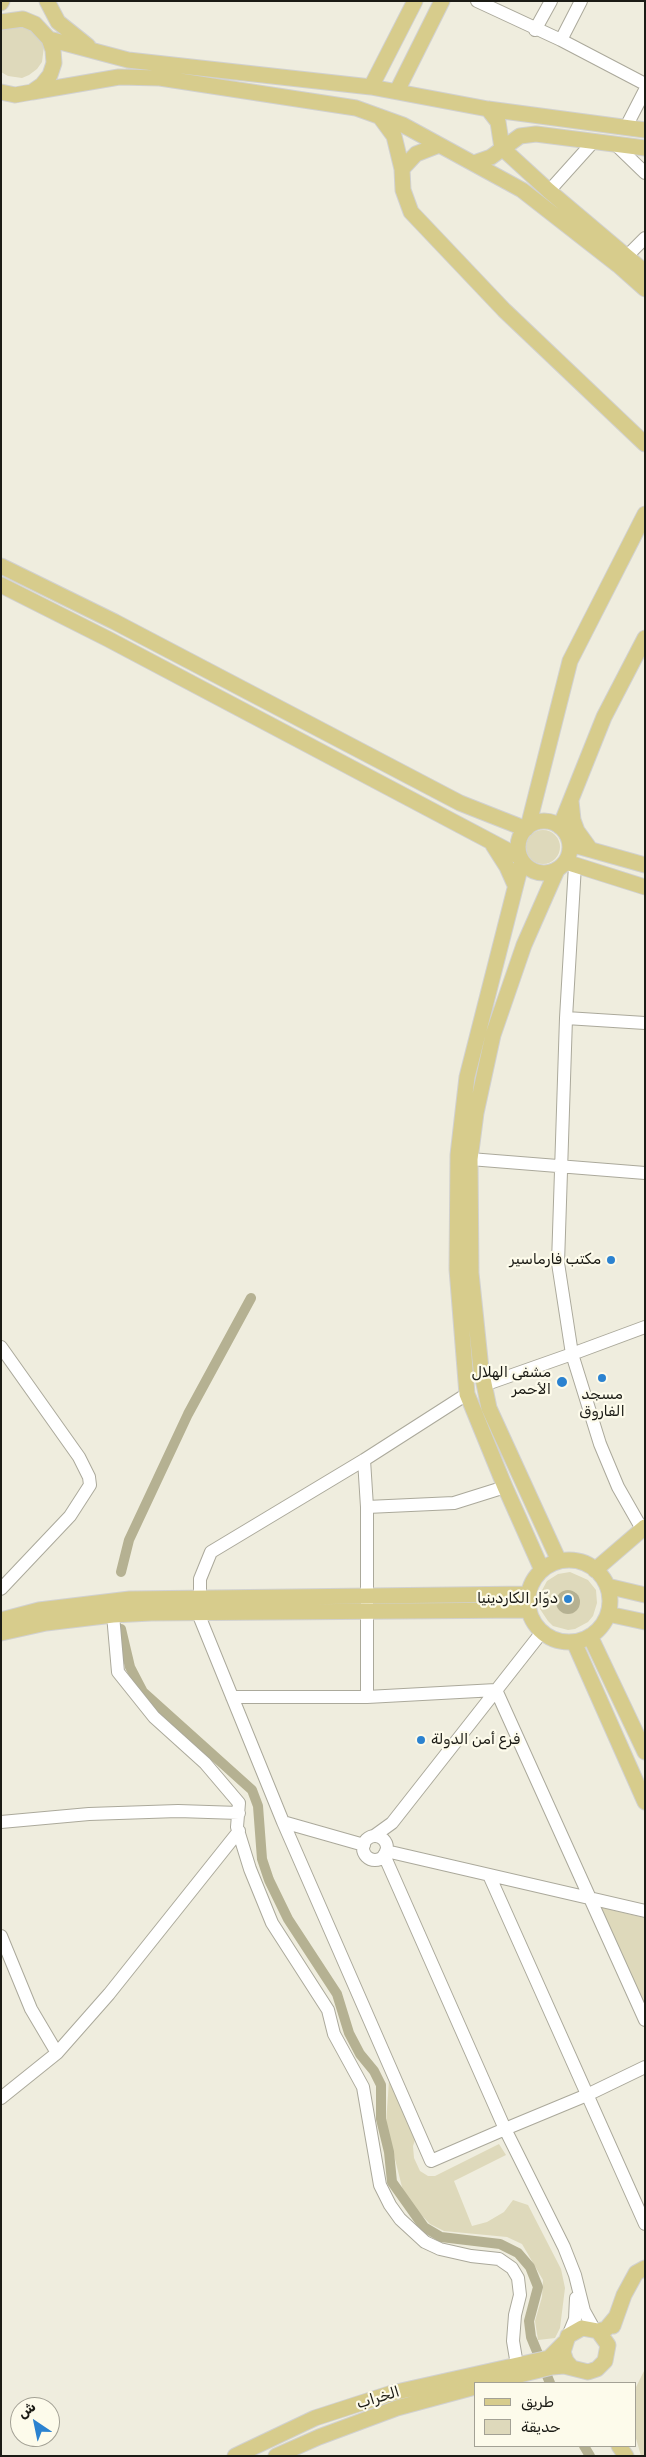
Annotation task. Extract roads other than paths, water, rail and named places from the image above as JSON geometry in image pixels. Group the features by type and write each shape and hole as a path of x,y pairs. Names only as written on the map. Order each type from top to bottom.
{"main road":[{"path":"32,92 50,74 54,63 53,50 47,35 40,1"},
{"path":"47,1 58,22 95,51"},
{"path":"372,87 415,1"},
{"path":"398,91 442,1"},
{"path":"1,22 23,20 35,24 47,35 128,60 372,87 488,109 645,130"},
{"path":"1,92 14,96 119,77 160,78 356,108 403,125 522,190 618,264 645,289"},
{"path":"488,109 498,122 502,148 549,191 645,272"},
{"path":"380,117 394,136 402,169 403,190 411,212 504,310 645,444"},
{"path":"474,163 491,158 520,136 536,134 645,148"},
{"path":"402,169 416,154 438,145"},
{"path":"542,1570 505,1487 467,1394 457,1269 458,1155 468,1077 521,859 518,842 527,828 570,661 645,514"},
{"path":"1,566 115,622 460,803 527,828 544,821 560,827 570,844 570,853 566,865 524,944 493,1035 476,1112 470,1159 471,1272 484,1386 489,1408 559,1561"},
{"path":"1,585 108,639 490,842 521,859 528,868 538,873 548,873 566,865 645,887"},
{"path":"560,827 604,717 645,638"},
{"path":"571,797 573,820 580,836 590,849"},
{"path":"490,842 505,863 515,886"},
{"path":"570,844 645,865"},
{"path":"595,1570 643,1528"},
{"path":"559,1561 578,1561 595,1570 607,1586 610,1604 608,1614 598,1630 590,1636 574,1642 562,1642 542,1632 533,1622 528,1610 528,1594 533,1580 542,1570 559,1561"},
{"path":"607,1586 645,1595"},
{"path":"1,1620 39,1610 104,1601 200,1597 528,1594"},
{"path":"1,1633 46,1623 112,1615 528,1610"},
{"path":"608,1614 645,1622"},
{"path":"590,1636 645,1752"},
{"path":"574,1642 645,1802"},
{"path":"600,2382 602,2366 607,2356 608,2345 624,2295 636,2274 645,2268"},
{"path":"550,2362 566,2340 578,2329 606,2329 616,2317"},
{"path":"596,2330 608,2345"},
{"path":"566,2340 564,2357 579,2374"},
{"path":"490,2382 525,2366 550,2362 579,2374 593,2371 602,2366"},
{"name":"الخراب","path":"235,2456 315,2418 392,2393 525,2366"},
{"path":"276,2456 319,2437 397,2408 473,2388"}],"street":[{"path":"477,1 535,30 561,40 645,84"},
{"path":"535,30 551,1"},
{"path":"561,40 581,1"},
{"path":"626,127 645,90"},
{"path":"549,191 594,141"},
{"path":"615,144 645,173"},
{"path":"627,256 645,238"},
{"path":"566,865 566,1018 563,1166 558,1263 572,1354 600,1444 618,1487 643,1528"},
{"path":"566,1018 645,1022"},
{"path":"470,1159 645,1173"},
{"path":"484,1386 645,1327"},
{"path":"1,1347 78,1457 89,1477 90,1485 70,1516 1,1590"},
{"path":"200,1597 200,1579 211,1552 364,1460 467,1394"},
{"path":"364,1460 368,1507 367,1697"},
{"path":"368,1507 454,1503 505,1487"},
{"path":"198,1614 283,1822 431,2161 587,2095 645,2068"},
{"path":"112,1615 118,1672 154,1717 206,1763 239,1803 239,1831 250,1869 272,1923 328,2010 334,2034 363,2087 380,2185 390,2205 400,2219 425,2242 440,2249 471,2256 499,2259 512,2268 518,2278 520,2296 515,2315 513,2341 525,2366"},
{"path":"542,1632 392,1822 374,1836 368,1838 364,1845 365,1853 383,1852 645,1911"},
{"path":"232,1697 367,1697 496,1690"},
{"path":"496,1690 645,2020"},
{"path":"1,1822 89,1814 178,1811 239,1813"},
{"path":"283,1822 364,1845"},
{"path":"383,1852 392,1822"},
{"path":"1,2098 57,2053 109,1994 239,1831"},
{"path":"374,1836 382,1838 383,1852 392,1874 505,2129 564,2247 575,2275 584,2311 596,2330"},
{"path":"489,1875 645,2224"},
{"path":"1,1936 31,2008 57,2053"},
{"path":"566,2340 575,2319 575,2275"}],"waterway":[{"path":"121,1572 129,1540 188,1414 251,1298"},
{"path":"121,1629 130,1667 143,1692 252,1790 258,1806 262,1859 269,1880 288,1919 337,1994 349,2033 360,2054 374,2071 381,2085 381,2119 389,2152 392,2182 424,2227 441,2237 500,2244 518,2253 530,2267 538,2287 529,2321 531,2337 550,2382"},
{"path":"585,2447 590,2456"}],"place":[{"name":"مكتب فارماسير","path":"611,1260"},
{"name":"مسجد الفاروق","path":"602,1378"},
{"name":"مشفى الهلال الأحمر","path":"562,1382"},
{"name":"دوّار الكاردينيا","path":"568,1599"},
{"name":"فرع أمن الدولة","path":"421,1740"}]}
